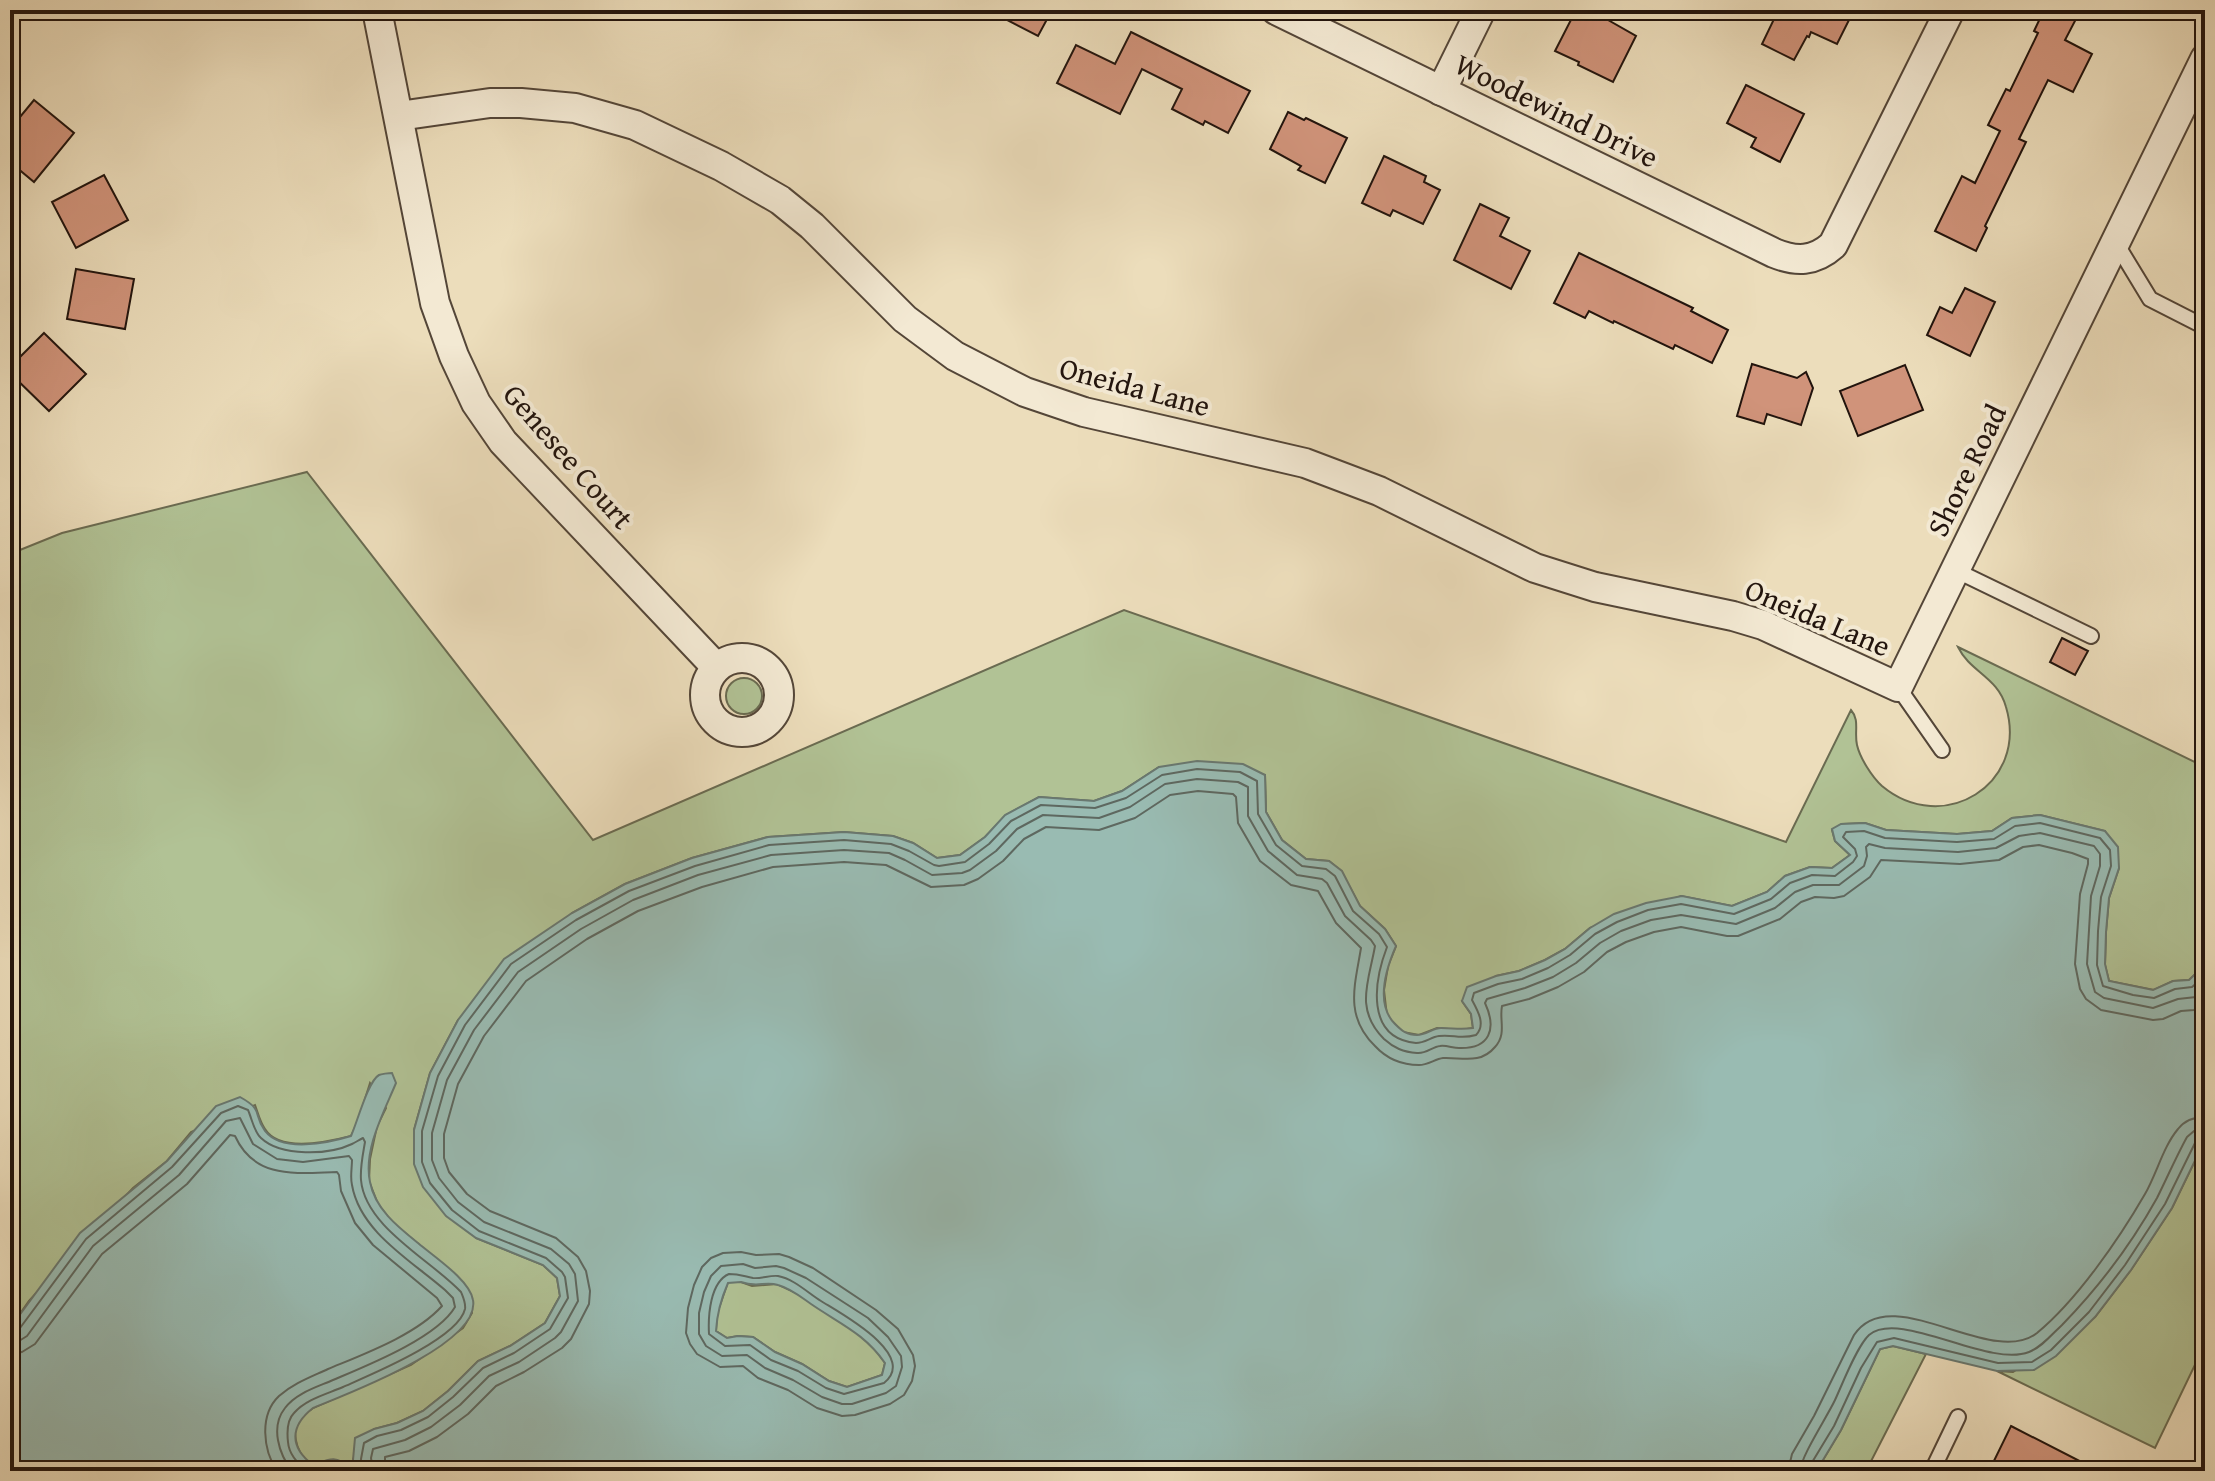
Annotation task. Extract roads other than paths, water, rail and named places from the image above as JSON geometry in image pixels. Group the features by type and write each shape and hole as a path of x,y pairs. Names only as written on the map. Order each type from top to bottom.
{"street":[{"name":"Genesee Court","path":"377,10 435,303 454,356 476,403 503,442 716,667"},
{"name":"Woodewind Drive","path":"1276,10 1790,260 1811,259 1825,253 1835,242 1950,10"},
{"path":"1441,91 1481,10"},
{"name":"Shore Road","path":"1898,687 2205,59"},
{"name":"Oneida Lane","path":"399,116 490,103 521,103 575,108 635,125 721,166 780,200 812,226 905,319 955,356 1025,392 1084,412 1305,463 1379,491 1535,568 1595,587 1763,625 1898,687"}],"lane":[{"path":"2115,243 2150,299 2205,327"},
{"path":"1955,570 2091,636"},
{"path":"1898,687 1942,750"},
{"path":"1932,1471 1958,1417"}],"water":[{"path":"1197,761 1243,764 1265,775 1266,812 1282,840 1306,859 1329,861 1342,871 1360,906 1385,929 1396,946 1384,986 1385,1007 1395,1024 1413,1035 1438,1028 1473,1028 1471,1014 1462,1001 1467,987 1545,960 1614,914 1646,903 1682,896 1732,906 1767,892 1785,876 1810,867 1832,868 1850,855 1835,841 1832,829 1841,824 1865,823 1886,830 1957,834 1992,831 2012,818 2040,815 2105,831 2118,847 2119,868 2109,898 2105,964 2109,981 2153,990 2173,981 2189,980 2205,965 2205,1140 2172,1208 2131,1270 2095,1317 2056,1356 2034,1370 1997,1371 1893,1346 1880,1349 1841,1430 1817,1470 1813,1471 355,1471 355,1438 423,1411 478,1361 510,1346 545,1323 560,1296 557,1278 543,1265 476,1238 446,1216 423,1187 414,1164 414,1130 430,1073 458,1020 504,959 572,913 625,884 692,858 768,837 844,832 893,836 913,843 937,858 960,855 985,837 1005,815 1039,797 1094,801 1122,791 1159,767","holes":["728,1283 773,1284 787,1288 851,1330 869,1344 885,1363 882,1375 847,1387 829,1381 753,1337 727,1338 716,1331"]},
{"path":"392,1073 396,1083 369,1157 373,1192 388,1217 458,1277 473,1300 470,1317 435,1350 381,1379 313,1408 305,1415 295,1436 296,1444 305,1458 313,1465 328,1460 340,1461 347,1468 345,1471 10,1471 10,1328 80,1233 167,1161 216,1106 240,1097 255,1109 261,1125 273,1138 294,1144 330,1141 351,1136 375,1079"}]}
